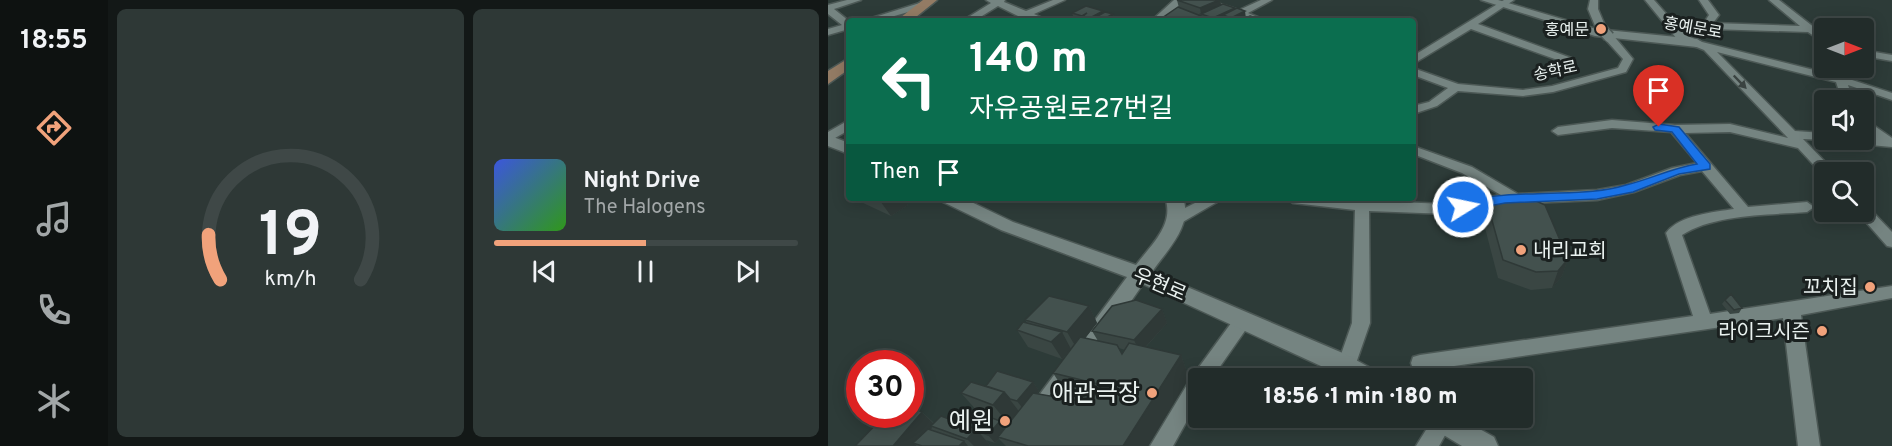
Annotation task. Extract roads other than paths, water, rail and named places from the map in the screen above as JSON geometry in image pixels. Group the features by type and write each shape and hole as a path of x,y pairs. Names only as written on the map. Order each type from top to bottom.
{"main road":[{"path":"907,18 928,2"},
{"path":"828,79 846,64"}],"street":[{"path":"828,9 857,0"},
{"path":"972,18 997,1 1020,17 1062,0"},
{"path":"1160,18 1180,0"},
{"path":"1198,0 1254,18"},
{"path":"1241,13 1268,0"},
{"name":"홍예문로","path":"1486,0 1506,2 1595,32 1697,43 1814,68"},
{"name":"송학로","path":"1416,72 1456,87 1524,93 1553,89 1622,70 1628,64 1623,52 1605,33 1593,9 1594,0"},
{"path":"1649,0 1681,37 1708,48 1818,162"},
{"path":"1697,43 1714,15 1703,0"},
{"path":"1773,0 1814,33"},
{"path":"877,18 928,2"},
{"path":"1416,59 1506,2"},
{"path":"828,9 846,24"},
{"path":"1470,25 1570,61"},
{"path":"1706,26 1808,29"},
{"path":"828,32 846,27"},
{"path":"1874,55 1892,58"},
{"name":"홍예문로","path":"1849,78 1892,97"},
{"path":"1416,109 1432,104 1456,87"},
{"path":"1558,131 1612,124 1675,129 1730,128 1801,145"},
{"path":"846,126 828,139 846,148"},
{"path":"1675,129 1745,213"},
{"path":"1874,130 1891,143"},
{"path":"1790,134 1814,136"},
{"path":"1874,142 1891,143"},
{"path":"1416,151 1463,168 1505,190 1516,199"},
{"path":"1319,201 1435,210 1516,199 1597,195 1629,189 1677,171 1706,166"},
{"name":"우현로","path":"956,201 1007,226 1141,275 1350,368"},
{"path":"1034,420 1141,275 1174,226 1178,209 1175,201"},
{"path":"1176,219 1211,201"},
{"path":"1346,366 1360,324 1362,206"},
{"path":"1704,322 1674,233 1689,223 1745,213 1807,207"},
{"path":"1874,222 1892,242"},
{"path":"1419,363 1791,309 1892,292"},
{"path":"1791,309 1809,446"},
{"path":"1208,368 1243,320"},
{"path":"1161,446 1188,401"},
{"path":"1427,446 1435,428"},
{"path":"1454,428 1485,446"}],"place":[{"name":"홍예문","path":"1601,29"},
{"name":"내리교회","path":"1521,250"},
{"name":"꼬치집","path":"1870,287"},
{"name":"라이크시즌","path":"1822,331"},
{"name":"애관극장","path":"1152,393"},
{"name":"예원","path":"1005,421"}]}
